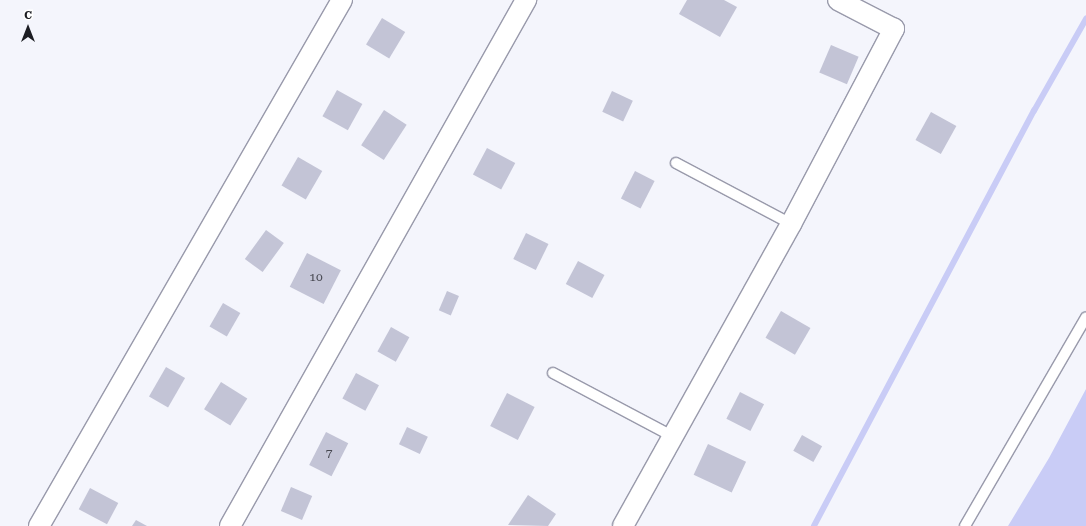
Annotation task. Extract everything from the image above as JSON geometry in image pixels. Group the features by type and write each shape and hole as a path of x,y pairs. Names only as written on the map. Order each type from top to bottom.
{"street":[{"path":"39,526 342,0"},
{"path":"230,526 526,0"},
{"path":"623,526 791,224 894,29 838,0"}],"lane":[{"path":"676,163 791,224"},
{"path":"965,526 1086,317"},
{"path":"553,373 672,436"}],"water":[{"path":"1086,389 1086,526 1008,526 1049,458"}],"building":[{"path":"687,0 724,0 737,7 720,37 679,14"},
{"path":"382,18 405,32 389,58 366,45"},
{"path":"831,45 859,57 847,84 819,73"},
{"path":"337,90 362,104 348,130 322,116"},
{"path":"612,91 633,101 623,122 602,112"},
{"path":"384,110 407,125 384,160 361,145"},
{"path":"931,112 956,126 941,154 915,140"},
{"path":"487,148 515,163 501,190 473,174"},
{"path":"298,157 322,171 306,200 282,186"},
{"path":"635,171 655,181 641,209 621,199"},
{"path":"266,230 284,243 263,272 245,259"},
{"path":"526,233 548,244 536,270 513,259"},
{"path":"307,253 341,270 324,304 290,287"},
{"path":"578,261 604,275 592,298 566,284"},
{"path":"447,291 459,296 451,315 439,310"},
{"path":"223,303 240,313 227,336 210,326"},
{"path":"781,311 810,328 795,355 766,338"},
{"path":"391,327 409,337 396,362 377,351"},
{"path":"166,367 185,378 168,407 149,396"},
{"path":"356,373 379,385 365,411 342,399"},
{"path":"221,382 247,398 230,426 204,409"},
{"path":"740,392 764,404 750,431 726,419"},
{"path":"507,393 535,407 518,440 490,426"},
{"path":"407,427 428,437 420,454 399,444"},
{"path":"326,432 348,443 331,476 309,465"},
{"path":"802,435 822,446 813,462 793,451"},
{"path":"708,444 746,462 732,493 694,475"},
{"path":"291,487 312,496 302,520 281,511"},
{"path":"90,488 118,503 107,524 79,509"},
{"path":"528,495 556,514 548,526 508,525"},
{"path":"136,520 147,526 132,526"}],"waterway":[{"path":"814,526 1034,111 1086,19"}]}
